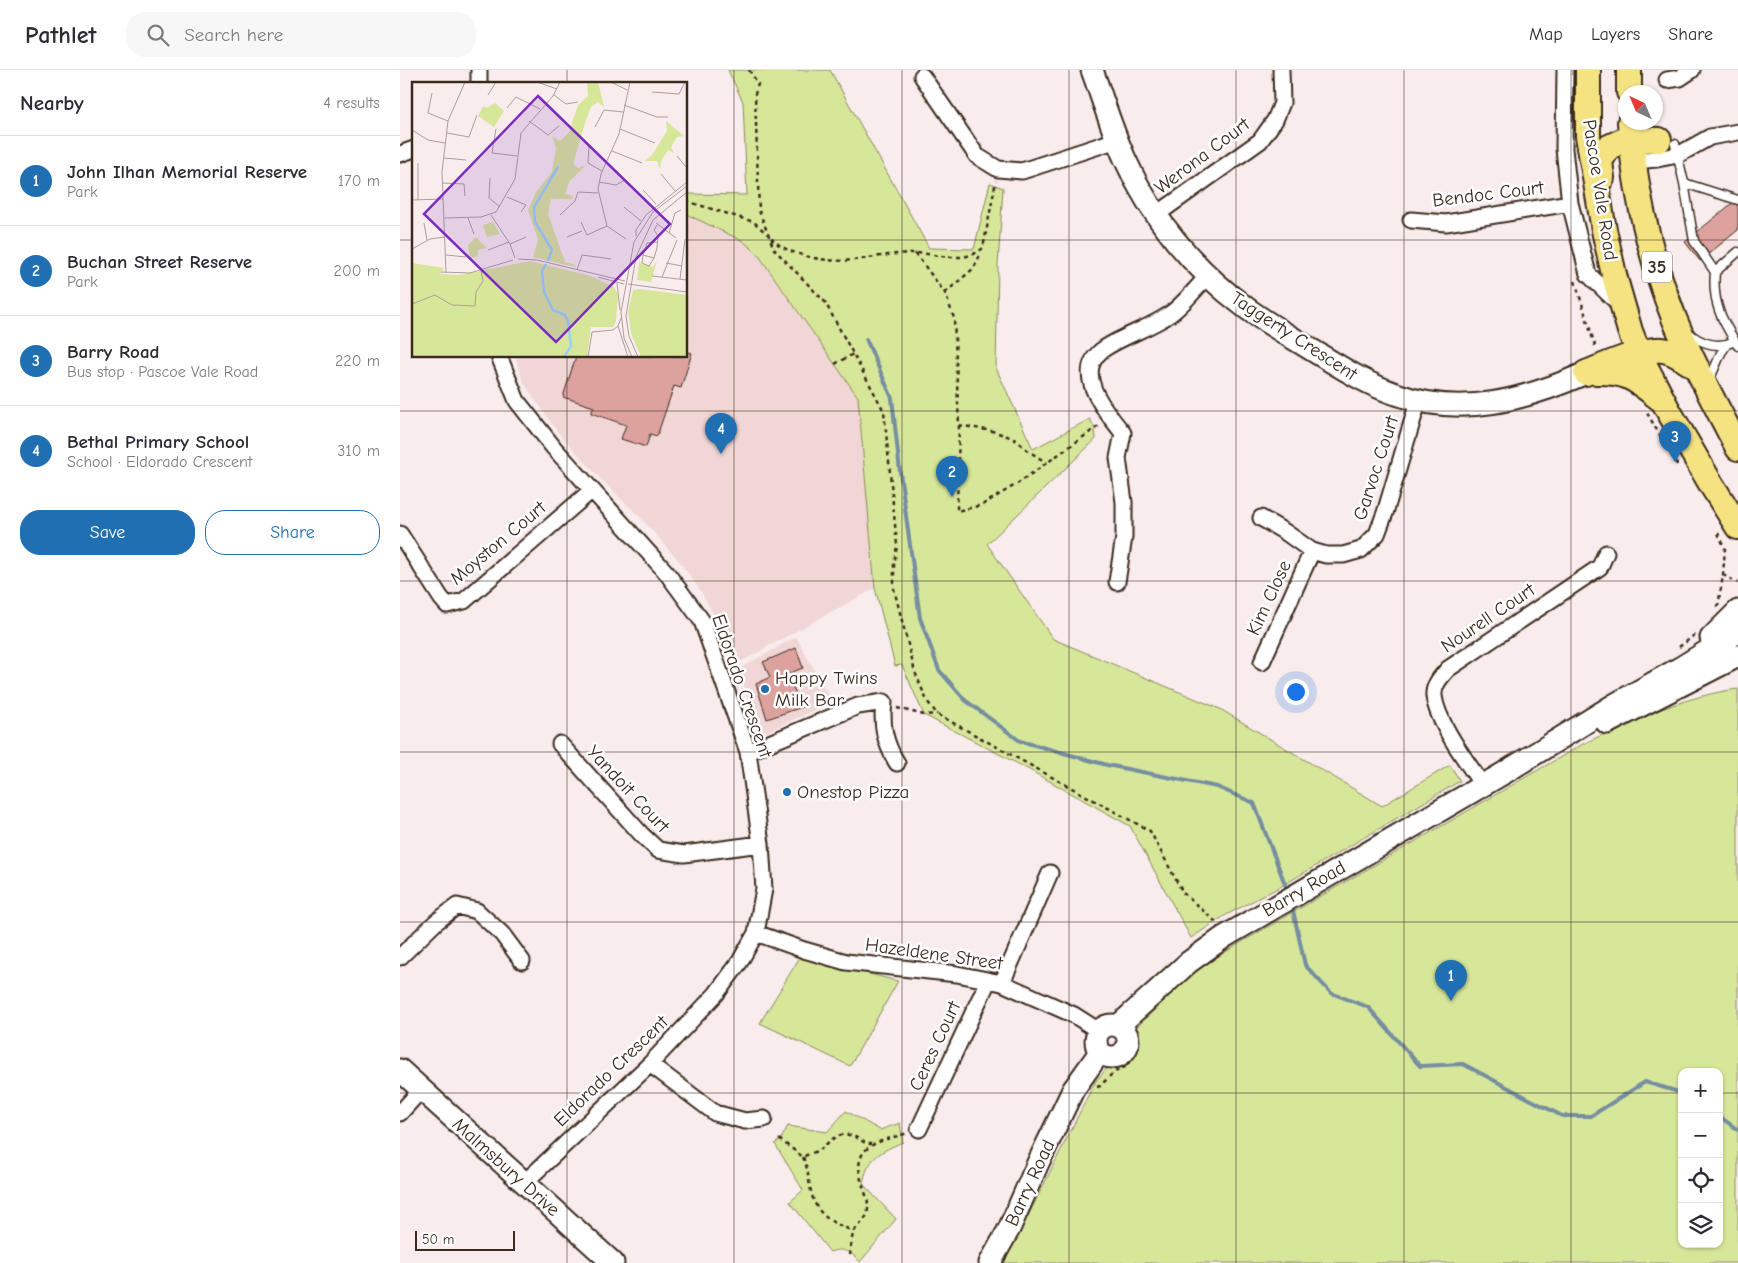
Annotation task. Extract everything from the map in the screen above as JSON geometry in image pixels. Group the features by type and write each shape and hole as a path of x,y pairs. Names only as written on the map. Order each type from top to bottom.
{"main road":[{"name":"Pascoe Vale Road","path":"1588,70 1588,136 1604,230 1630,331 1639,354 1664,402 1738,527"},
{"path":"1629,70 1629,85"},
{"path":"1642,70 1642,85"},
{"path":"1588,136 1604,156"},
{"name":"Pascoe Vale Road","path":"1650,141 1638,189 1648,237 1675,320 1738,448"},
{"path":"1604,230 1600,162 1609,147 1650,141"},
{"path":"1586,373 1616,350 1630,331"},
{"path":"1586,373 1639,354 1664,350 1674,354 1702,378"},
{"path":"1586,373 1612,372 1626,375 1664,402"}],"street":[{"name":"Taggerty Crescent","path":"1092,70 1117,140 1134,179 1156,215 1187,255 1246,309 1379,388 1418,402 1463,406 1487,404 1538,392 1586,373"},
{"name":"Werona Court","path":"1156,215 1260,141 1275,120 1282,103 1281,70"},
{"name":"Pascoe Vale Road","path":"1565,70 1564,149 1570,203 1588,274 1624,308"},
{"path":"1667,80 1680,78 1692,70"},
{"path":"922,76 977,156 998,169 1022,171 1117,140"},
{"path":"1650,141 1686,143 1706,131 1738,124"},
{"path":"1650,141 1710,138 1738,132"},
{"path":"400,154 412,150"},
{"name":"Bendoc Court","path":"1411,220 1446,223 1570,203"},
{"path":"1117,582 1124,537 1124,502 1118,458 1123,433 1096,394 1091,382 1090,372 1095,358 1104,349 1171,314 1208,276"},
{"name":"Eldorado Crescent","path":"500,358 517,401 554,448 666,572 702,621 748,752 761,844 764,889 756,933 739,963 716,994 650,1064 524,1183"},
{"name":"Garvoc Court","path":"1261,518 1285,532 1312,552 1326,555 1343,555 1361,550 1377,534 1418,402"},
{"name":"Moyston Court","path":"400,534 447,605 464,601 592,490"},
{"name":"Kim Close","path":"1262,662 1312,552"},
{"name":"Nourell Court","path":"1482,786 1442,720 1434,695 1436,683 1448,669 1600,568 1606,553"},
{"path":"1677,659 1724,626 1738,611"},
{"name":"Barry Road","path":"1109,1029 1189,962 1224,937 1504,773 1614,705 1677,659 1738,632"},
{"name":"Barry Road","path":"1504,773 1631,712 1738,656"},
{"path":"748,752 858,706 884,702 881,720 890,751 897,763"},
{"name":"Yandoit Court","path":"560,744 642,836 658,850 684,854 761,844"},
{"name":"Ceres Court","path":"919,1129 1050,873"},
{"path":"400,956 436,922 457,906 476,911 502,934 522,961"},
{"name":"Hazeldene Street","path":"756,933 846,962 957,974 995,982 1109,1029"},
{"path":"1109,1029 1126,1033 1128,1038 1127,1048 1124,1053 1114,1057 1104,1056 1100,1052 1096,1044 1109,1029"},
{"name":"Barry Road","path":"990,1263 1009,1229 1073,1090 1100,1052"},
{"path":"650,1064 715,1112 745,1121 764,1119"},
{"name":"Malmsbury Drive","path":"400,1070 613,1263"},
{"path":"400,1113 421,1090"}],"lane":[{"path":"1650,141 1684,183 1694,240 1714,272 1713,290 1721,318 1733,344"},
{"path":"1684,183 1738,200"},
{"path":"1714,272 1738,252"},
{"path":"1675,320 1693,337 1706,343 1715,346 1733,344"},
{"path":"1702,378 1721,353 1733,344"}],"path":[{"path":"749,70 758,84 755,94 760,211 768,235 774,249 825,302 884,411 897,545 894,565 894,589 915,672 927,701 937,714 1150,831 1184,893 1215,922 1224,937"},
{"path":"688,202 754,222 776,245 788,251 823,259 851,261 889,254 915,253 967,257 976,254 983,248 998,169"},
{"path":"915,253 945,293 954,318 959,425 958,511 982,506 1017,484 1111,418"},
{"path":"945,293 974,268 979,257 976,254"},
{"path":"835,364 853,354"},
{"path":"959,425 992,431 1013,438 1030,452 1047,462"},
{"path":"1717,614 1723,574 1738,583"},
{"path":"1677,659 1696,634"},
{"path":"884,702 924,715 937,714"},
{"path":"850,1255 854,1231 865,1221 868,1210 867,1199 858,1168 864,1152 867,1147 873,1144 919,1129"},
{"path":"803,1157 820,1149 828,1141 839,1135 856,1137 868,1144 873,1144"},
{"path":"779,1139 803,1157 808,1169 812,1195 818,1209 834,1224 854,1231"}],"shaded area":[{"path":"688,215 743,241 757,253 858,397 875,588 736,664 724,633 700,590 680,562 640,517 599,477 557,431 524,383 516,358 688,358"},
{"path":"796,637 832,702 759,735 739,669"}],"green space":[{"path":"728,70 830,70 929,248 974,249 990,183 1003,188 998,265 996,368 1033,449 1090,419 1095,429 1096,439 987,544 1053,639 1220,709 1382,806 1450,765 1460,781 1285,884 1226,915 1191,938 1130,826 1024,767 924,715 902,665 895,666 875,588 858,397 757,253 743,241 688,215 688,194 747,195 743,102"},
{"path":"1738,689 1738,1263 1001,1263 1023,1226 1095,1082 1110,1065 1126,1058 1132,1049 1133,1031 1191,974 1235,946 1583,744 1658,710 1697,697"},
{"path":"800,957 898,981 850,1066 760,1023"},
{"path":"846,1111 880,1130 900,1123 903,1142 876,1157 865,1175 863,1184 896,1219 860,1262 847,1251 830,1252 790,1202 803,1190 775,1144 781,1139 788,1126 827,1132"}],"building":[{"path":"1736,200 1738,203 1738,230 1700,261 1685,242"},
{"path":"688,352 692,353 681,388 674,386 657,436 650,434 646,447 621,439 626,425 591,413 594,407 563,397 575,358 688,358"},
{"path":"796,648 803,668 787,674 802,707 767,719 756,684 770,677 763,662"}],"waterway":[{"path":"866,339 892,398 920,618 939,670 965,700 1020,741 1107,765 1217,787 1254,803 1288,892"},
{"path":"1292,906 1305,965 1331,993 1368,1007 1420,1066 1463,1064 1562,1116 1591,1116 1645,1082 1678,1092"},
{"path":"1723,1119 1738,1130"}],"place":[{"name":"Bethal Primary School","path":"721,454"},
{"name":"Barry Road","path":"1675,462"},
{"name":"Buchan Street Reserve","path":"952,497"},
{"name":"Happy Twins Milk Bar","path":"765,689"},
{"name":"Onestop Pizza","path":"787,792"},
{"name":"John Ilhan Memorial Reserve","path":"1451,1001"}]}
